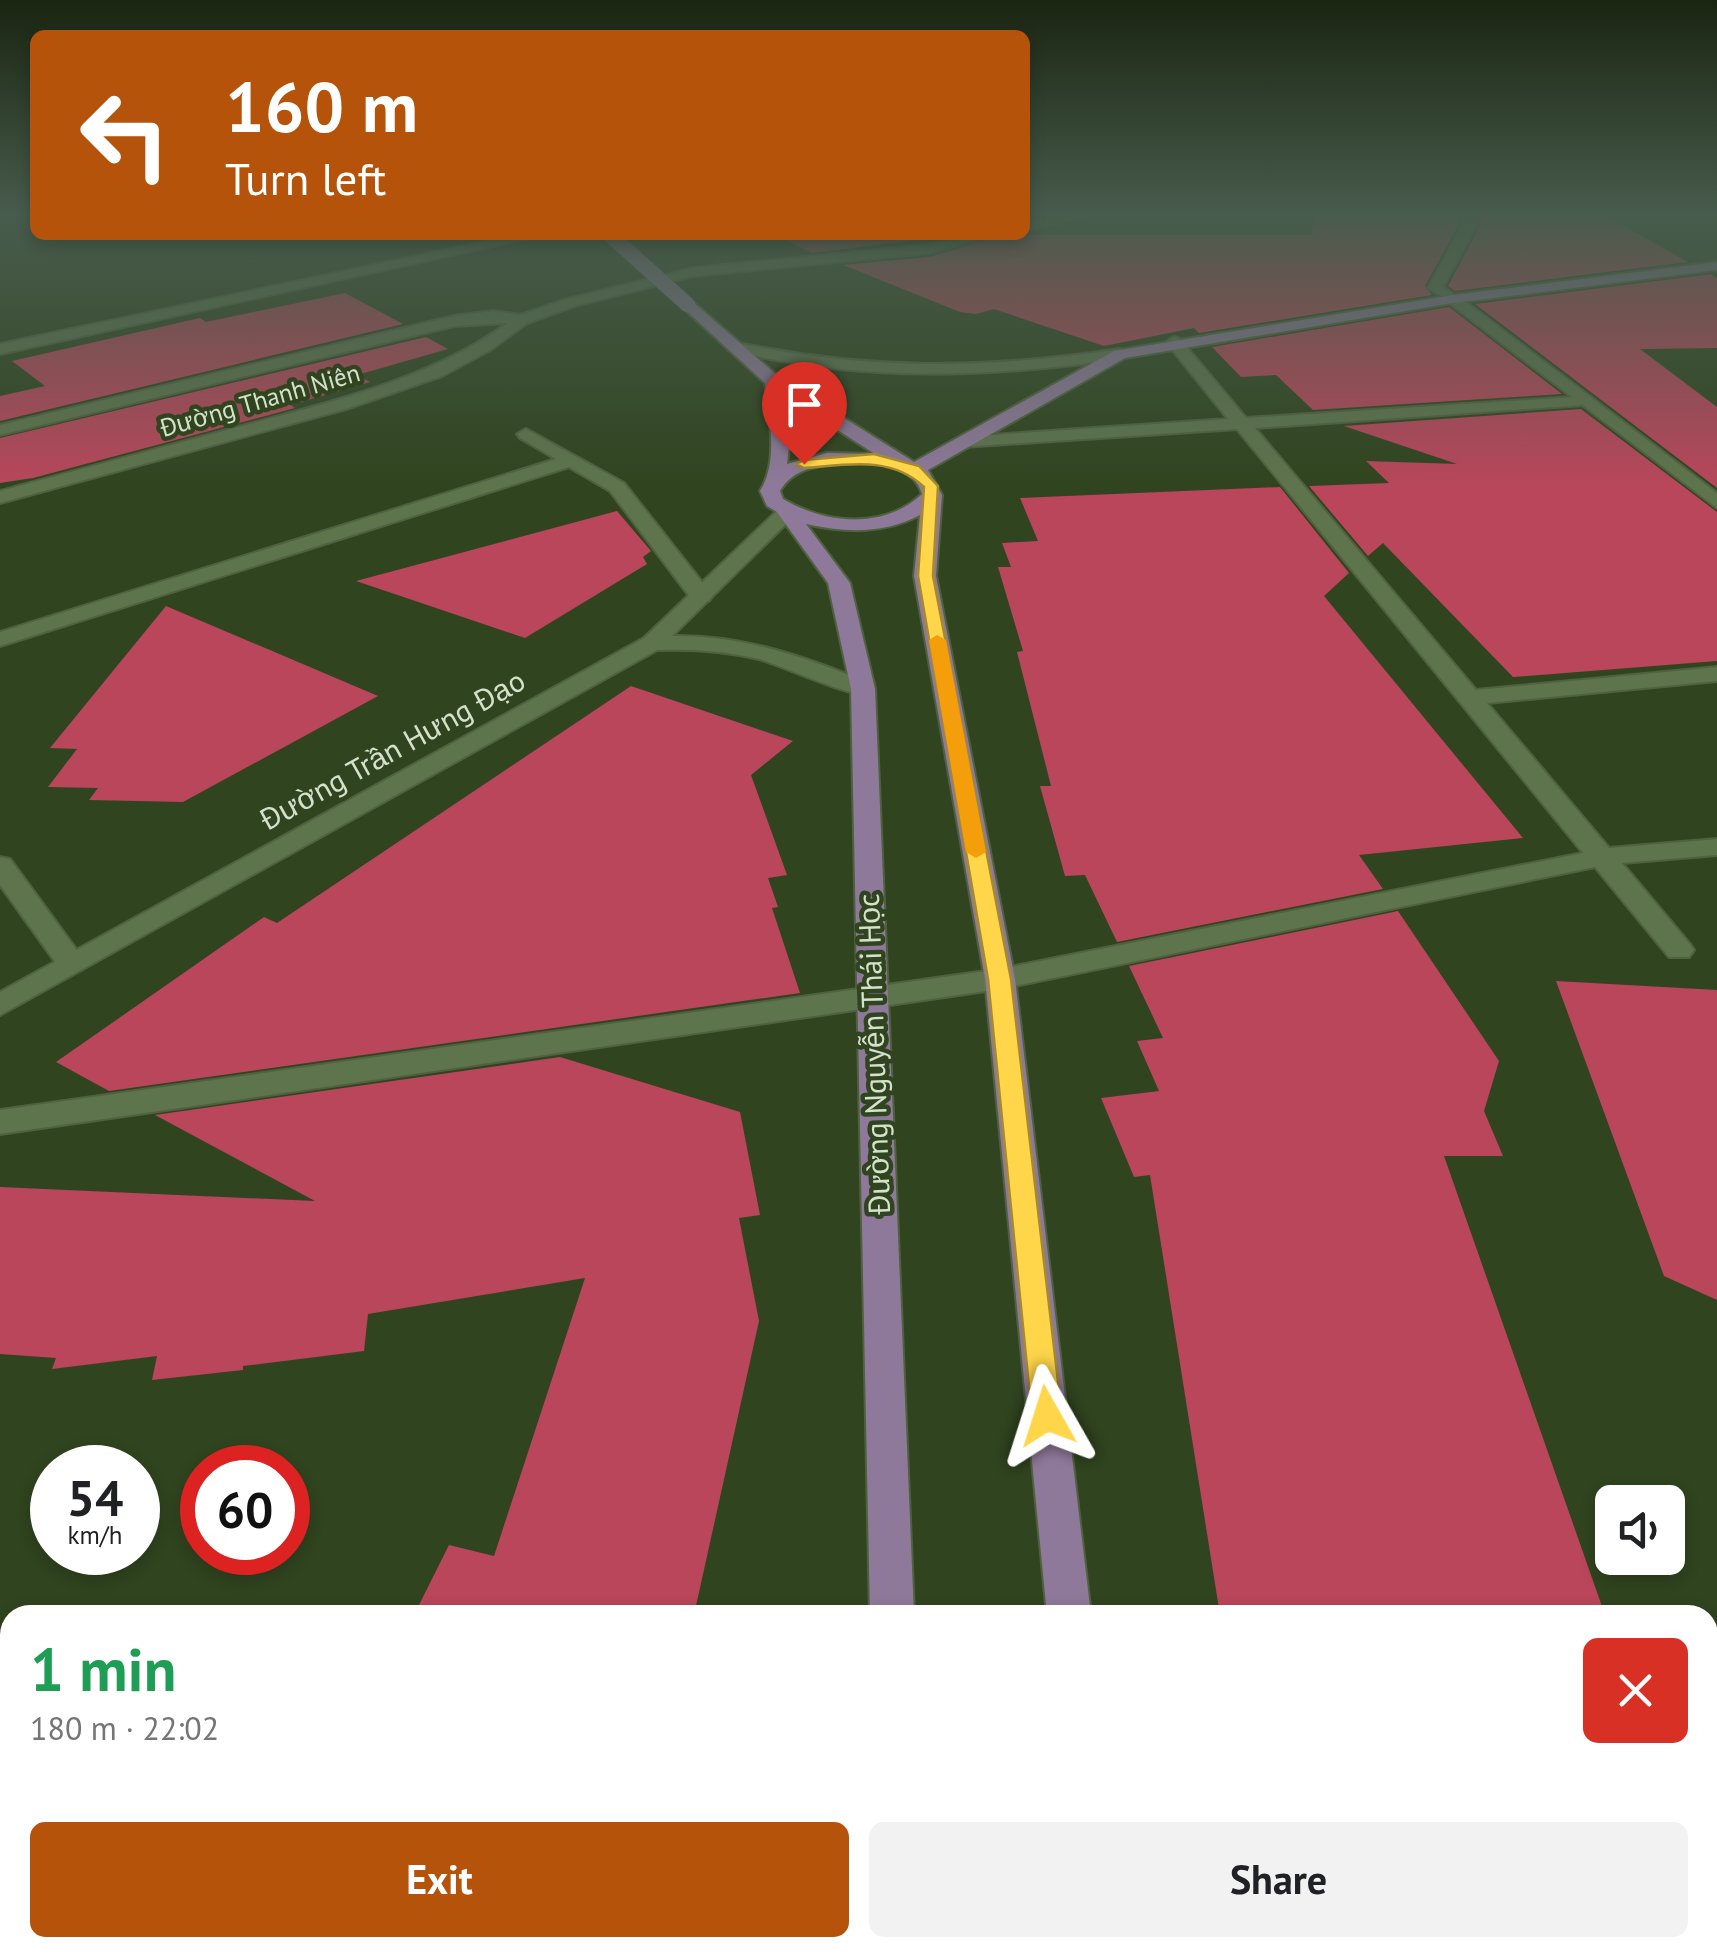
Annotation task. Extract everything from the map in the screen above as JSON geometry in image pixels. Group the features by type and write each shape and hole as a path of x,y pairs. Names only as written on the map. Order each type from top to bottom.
{"main road":[{"path":"687,304 773,381 923,482"},
{"path":"1068,1605 1000,979 926,576 923,482 962,442 1120,354 1419,304"},
{"path":"773,381 781,438 774,480"},
{"path":"774,480 804,464 838,458 874,458 923,482"},
{"name":"Đường Nguyễn Thái Học","path":"774,480 770,491 774,502 787,512 838,583 863,689 892,1605"},
{"path":"787,512 807,519 859,524 908,514 924,506 923,482"}],"street":[{"path":"0,350 204,304"},
{"name":"Đường Thanh Niên","path":"0,498 340,405 436,372 486,346 522,320 568,304"},
{"path":"1460,304 1717,502"},
{"path":"0,430 454,321 493,316 522,320"},
{"path":"1174,342 1680,950"},
{"path":"734,347 828,367 902,374 1023,369 1120,354"},
{"path":"962,442 1584,400"},
{"path":"526,434 617,487 701,596"},
{"path":"0,638 572,460"},
{"name":"Đường Trần Hưng Đạo","path":"0,1005 652,643 787,512"},
{"path":"652,643 714,644 764,652 813,667 863,689"},
{"path":"1470,698 1717,674"},
{"path":"0,1122 870,1000 1000,979 1602,857 1717,847"},
{"path":"0,866 71,963"}],"building":[{"path":"291,304 366,304 403,324 0,421 0,396 45,386 12,361 200,318 206,322"},
{"path":"941,304 1375,304 1199,333 1194,328 1104,346 994,309 976,314"},
{"path":"1475,304 1717,304 1717,348 1640,349 1717,407 1717,488"},
{"path":"1449,307 1562,394 1313,410 1276,375 1241,377 1212,347"},
{"path":"426,337 448,349 357,375 370,382 291,405 295,408 33,478 0,483 0,438"},
{"path":"1581,409 1717,512 1717,661 1513,677 1383,543 1368,556 1309,486 1389,483 1366,461 1457,464 1344,426"},
{"path":"1280,487 1349,573 1324,596 1523,838 1359,855 1383,889 1117,942 1085,875 1065,876 1040,786 1051,786 1017,652 1023,651 998,567 1011,567 1002,543 1038,541 1020,498"},
{"path":"617,511 651,551 643,557 647,564 525,638 356,581"},
{"path":"166,606 378,696 183,802 89,800 98,788 48,787 77,749 50,748"},
{"path":"631,686 793,741 751,775 787,875 768,878 778,907 772,908 800,993 109,1091 56,1062 264,917 277,923"},
{"path":"1398,911 1499,1061 1484,1111 1503,1156 1444,1156 1601,1605 1218,1605 1150,1175 1134,1177 1101,1098 1159,1091 1137,1041 1163,1038 1129,966"},
{"path":"1556,981 1717,990 1717,1300 1664,1276"},
{"path":"560,1057 740,1112 760,1215 739,1218 759,1321 696,1605 419,1605 449,1545 494,1556 585,1278 368,1314 364,1351 243,1366 243,1370 152,1380 157,1356 52,1369 56,1358 0,1354 0,1187 315,1201 155,1115"}],"slow traffic":[{"path":"937,640 976,852"}],"route":[{"path":"804,464 826,459 874,458 914,470 926,477 931,486 926,576 1000,979 1047,1416"}]}
